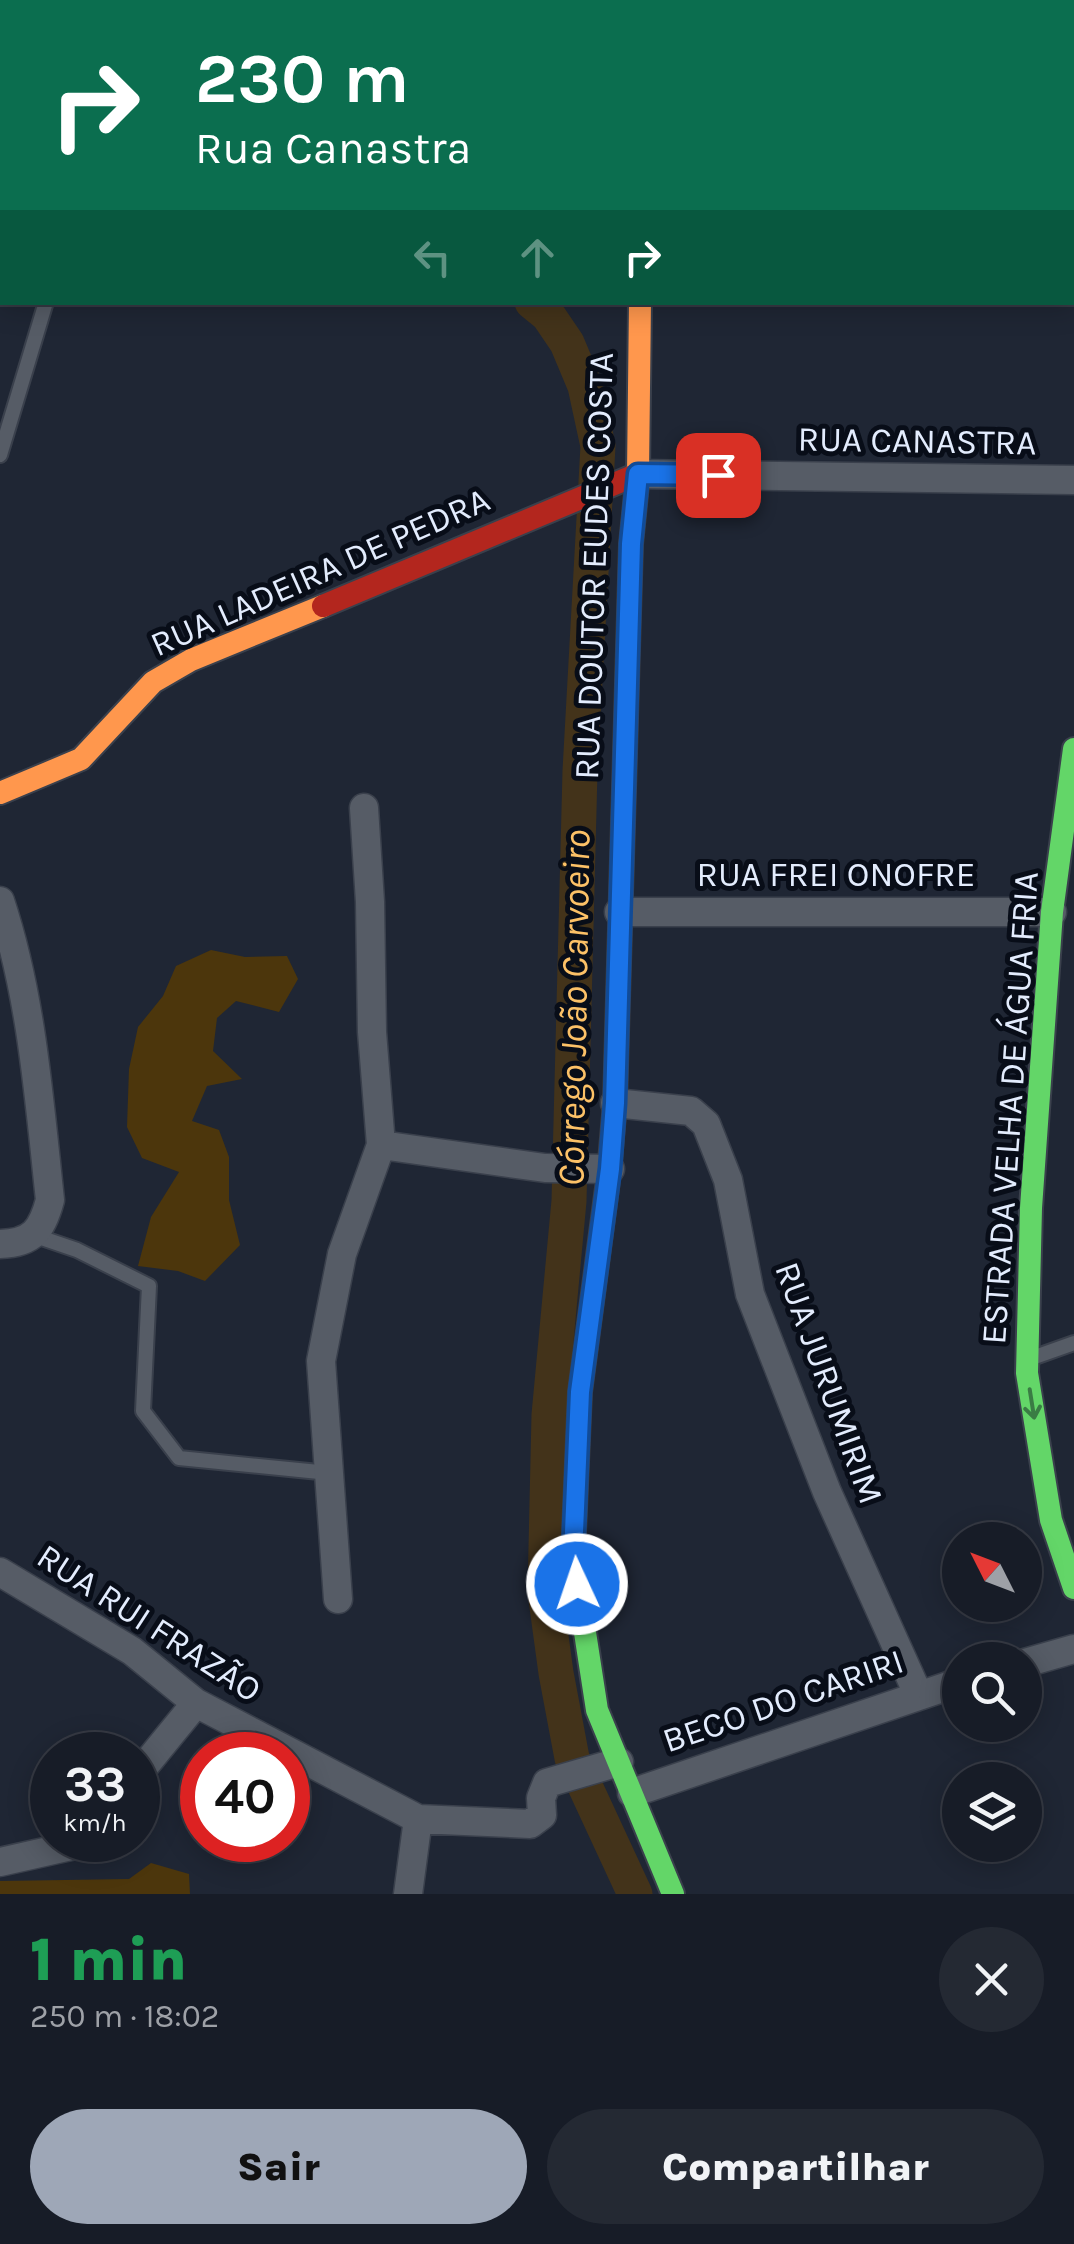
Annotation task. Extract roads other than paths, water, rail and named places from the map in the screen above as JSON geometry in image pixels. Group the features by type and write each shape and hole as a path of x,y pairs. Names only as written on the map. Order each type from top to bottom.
{"street":[{"name":"RUA DOUTOR EUDES COSTA","path":"640,305 627,478 631,544 615,1103 600,1168 580,1392 573,1555 597,1710 672,1894"},
{"name":"RUA CANASTRA","path":"627,478 1074,480"},
{"name":"RUA LADEIRA DE PEDRA","path":"0,793 81,759 153,682 191,660 627,478"},
{"name":"ESTRADA VELHA DE ÁGUA FRIA","path":"1074,749 1052,912 1030,1208 1028,1359 1051,1520 1074,1588"},
{"path":"338,1599 321,1361 342,1254 381,1145 372,1032 364,808"},
{"path":"0,900 32,1030 50,1200 42,1226 33,1235 0,1244"},
{"name":"RUA FREI ONOFRE","path":"619,912 1052,912"},
{"name":"RUA JURUMIRIM","path":"615,1103 691,1111 706,1124 728,1180 750,1294 827,1492 918,1694"},
{"path":"381,1145 546,1168 600,1168"},
{"name":"RUA RUI FRAZÃO","path":"0,1572 132,1650 196,1703 418,1819"},
{"path":"1042,1659 1074,1650"},
{"name":"BECO DO CARIRI","path":"632,1793 942,1687"},
{"path":"160,1747 196,1703"},
{"path":"408,1894 418,1819 530,1824 542,1816 543,1788 553,1780 619,1762"},
{"path":"0,1862 30,1855"}],"lane":[{"path":"0,455 45,305"},
{"path":"33,1235 77,1250 148,1286 143,1412 179,1458 329,1473"},
{"path":"1028,1359 1074,1343"}],"waterway":[{"name":"Córrego João Carvoeiro","path":"536,305 548,315 567,343 585,386 598,446 580,771 569,1201 549,1415 545,1592 572,1758 635,1894"}]}
